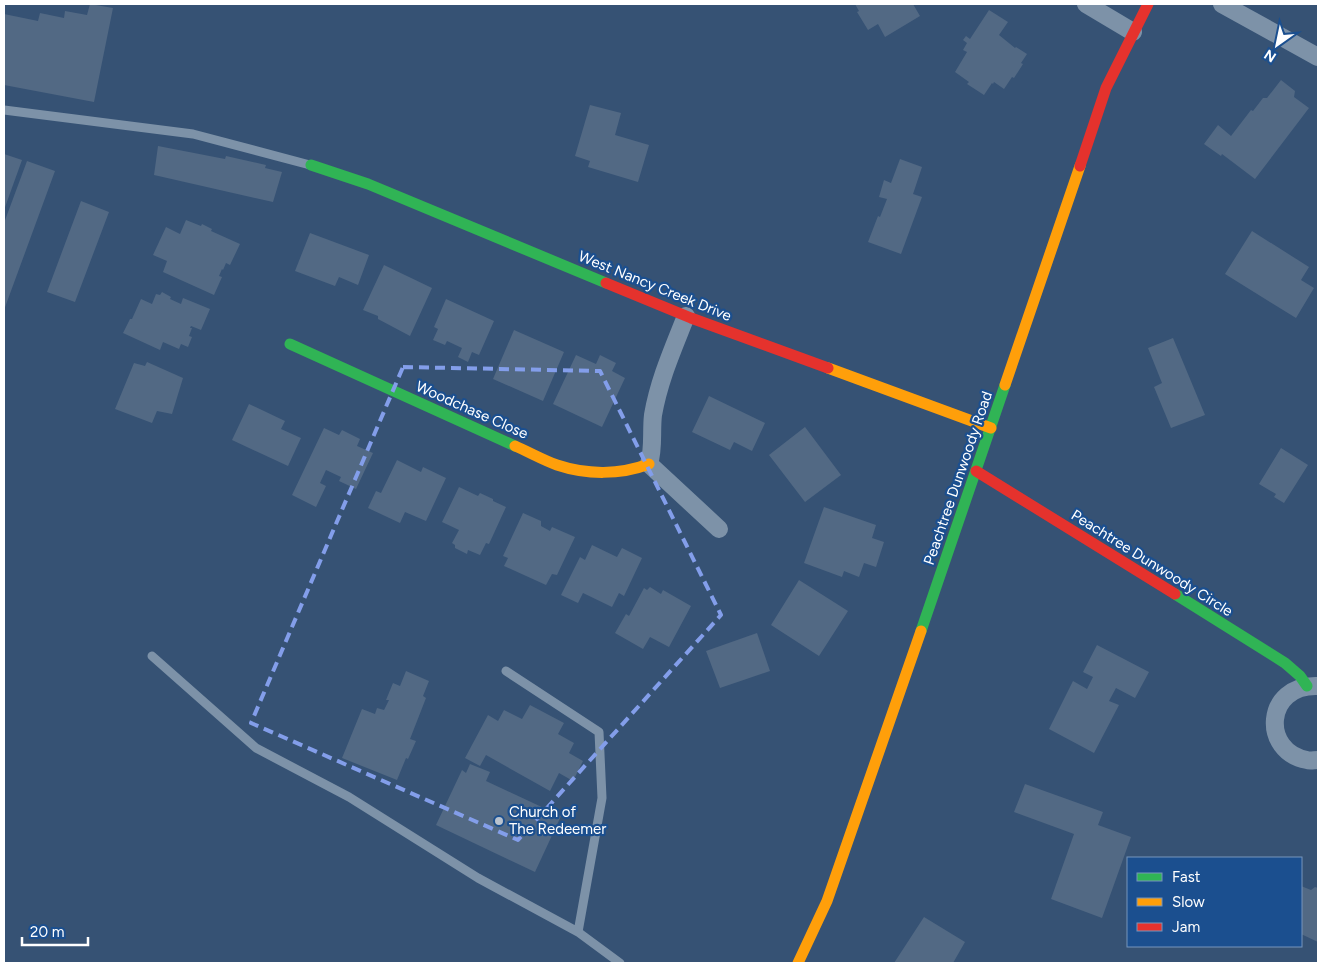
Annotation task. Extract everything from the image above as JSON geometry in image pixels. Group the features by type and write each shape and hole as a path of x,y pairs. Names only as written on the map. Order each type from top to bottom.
{"street":[{"path":"1086,4 1133,32"},
{"name":"Peachtree Dunwoody Road","path":"798,963 828,901 1106,88 1148,4"},
{"path":"1222,4 1318,57"},
{"name":"West Nancy Creek Drive","path":"311,165 368,184 686,316 991,428"},
{"path":"686,316 659,386 653,416 652,458 649,464 719,528"},
{"name":"Woodchase Close","path":"290,344 557,465 576,470 601,473 623,471 649,464"},
{"name":"Peachtree Dunwoody Circle","path":"976,471 1285,663 1313,686"},
{"path":"1313,686 1296,689 1286,696 1279,706 1275,717 1275,729 1279,740 1286,750 1296,757 1318,760"}],"lane":[{"path":"4,110 193,134 311,165"},
{"path":"152,656 256,748 349,796 478,878 578,932 620,963"},
{"path":"506,671 599,732 602,798 578,932"}],"highlighted area":[{"path":"403,367 600,371 721,615 518,840 251,723"}],"building":[{"path":"90,4 113,8 94,102 4,85 4,14 38,21 40,13 64,18 65,11 87,15"},
{"path":"855,4 913,4 920,16 885,37 878,24 868,30 857,12 859,11"},
{"path":"989,10 1008,22 999,35 1015,48 1027,54 1014,78 1012,77 1004,89 994,82 984,95 967,84 969,82 955,72 967,52 963,50 967,43 963,40 966,36 970,39"},
{"path":"1281,80 1295,91 1294,97 1309,108 1255,179 1222,154 1221,156 1204,144 1218,125 1231,136 1251,110 1253,111 1263,98 1267,98"},
{"path":"590,105 621,113 615,135 649,145 638,182 588,167 590,161 575,156"},
{"path":"158,146 225,159 226,156 266,165 265,168 282,172 273,202 154,175"},
{"path":"4,154 22,160 4,210"},
{"path":"900,159 922,167 913,194 922,197 901,254 868,242 887,199 879,197 884,180 891,183"},
{"path":"27,161 55,171 4,310 4,223"},
{"path":"81,201 109,212 75,302 47,292"},
{"path":"186,220 201,226 202,224 212,229 211,231 240,244 230,265 226,263 222,269 219,276 222,277 214,295 163,272 167,261 153,255 166,227 180,234"},
{"path":"1252,231 1309,267 1301,280 1314,288 1296,318 1225,274"},
{"path":"310,233 369,255 358,285 339,277 335,286 295,271"},
{"path":"384,265 432,288 410,336 378,319 378,316 363,310"},
{"path":"162,292 171,297 170,299 181,304 183,298 210,309 201,330 191,326 189,336 192,337 188,347 181,344 179,349 163,342 160,350 123,333 141,299 152,304 156,294 160,295"},
{"path":"446,299 494,321 479,355 472,352 468,362 458,357 462,348 447,341 445,345 433,340 438,329 434,327"},
{"path":"514,330 564,352 543,401 493,379"},
{"path":"1173,338 1205,415 1171,428 1154,387 1162,383 1148,348"},
{"path":"576,355 596,364 600,355 616,363 612,371 625,378 602,427 553,404"},
{"path":"147,362 183,378 172,414 157,411 152,423 115,409 134,363 145,366"},
{"path":"709,396 765,423 752,451 734,442 730,450 692,432"},
{"path":"249,404 285,421 281,429 301,438 288,466 232,440"},
{"path":"805,427 841,475 805,502 769,455"},
{"path":"324,428 339,435 342,430 360,439 357,446 373,453 356,489 339,481 341,477 326,470 320,483 326,486 316,507 292,495"},
{"path":"1281,448 1308,465 1284,503 1274,497 1276,494 1259,484"},
{"path":"397,460 421,472 423,467 446,478 426,521 405,512 400,523 368,508 376,491 381,493"},
{"path":"459,487 478,496 480,493 506,507 489,544 486,543 480,555 468,550 467,554 455,548 455,545 452,543 459,530 442,522"},
{"path":"824,507 876,525 872,538 884,542 876,567 864,563 859,577 844,571 842,577 804,563"},
{"path":"523,513 541,521 541,526 550,531 552,527 575,537 557,575 552,574 546,585 504,566 508,558 503,556"},
{"path":"592,545 617,557 622,548 642,558 624,596 619,593 612,607 583,593 578,603 561,595 580,557 585,560"},
{"path":"799,580 848,611 819,656 771,625"},
{"path":"650,587 661,594 663,590 691,606 669,647 650,637 643,649 615,633 626,614 629,616 644,588 647,590"},
{"path":"757,633 770,671 720,688 706,651"},
{"path":"1097,645 1149,672 1135,698 1116,688 1109,701 1119,705 1094,753 1049,729 1073,681 1087,689 1093,677 1083,672"},
{"path":"406,671 429,681 423,696 426,698 410,739 416,741 408,759 406,758 397,780 342,758 362,709 375,714 377,708 384,710 389,700 386,700 393,683 400,686"},
{"path":"530,705 564,723 558,734 574,743 569,753 583,761 573,781 559,773 550,791 486,755 480,766 465,758 488,715 498,721 504,710 522,719"},
{"name":"Church of The Redeemer","path":"470,764 490,772 486,781 561,816 535,872 436,825 462,770 466,773"},
{"path":"1025,784 1103,812 1098,825 1131,837 1102,918 1051,899 1074,834 1014,812"},
{"path":"1302,886 1311,890 1315,887 1318,888 1318,942 1302,934"},
{"path":"924,917 965,942 953,963 894,963"}],"traffic: fast":[{"path":"311,165 368,184 606,283"},
{"path":"290,344 515,446"},
{"path":"921,631 1005,385"},
{"path":"1175,594 1285,663 1300,676 1307,686"}],"traffic: slow":[{"path":"1005,385 1080,166"},
{"path":"828,368 991,428"},
{"path":"515,446 546,461 580,471 615,472 649,464"},
{"path":"798,963 827,901 921,631"}],"traffic: jam":[{"path":"1080,166 1106,88 1148,4"},
{"path":"606,283 691,318 828,368"},
{"path":"976,471 1175,594"}],"place":[{"name":"Church of The Redeemer","path":"499,821"}]}
